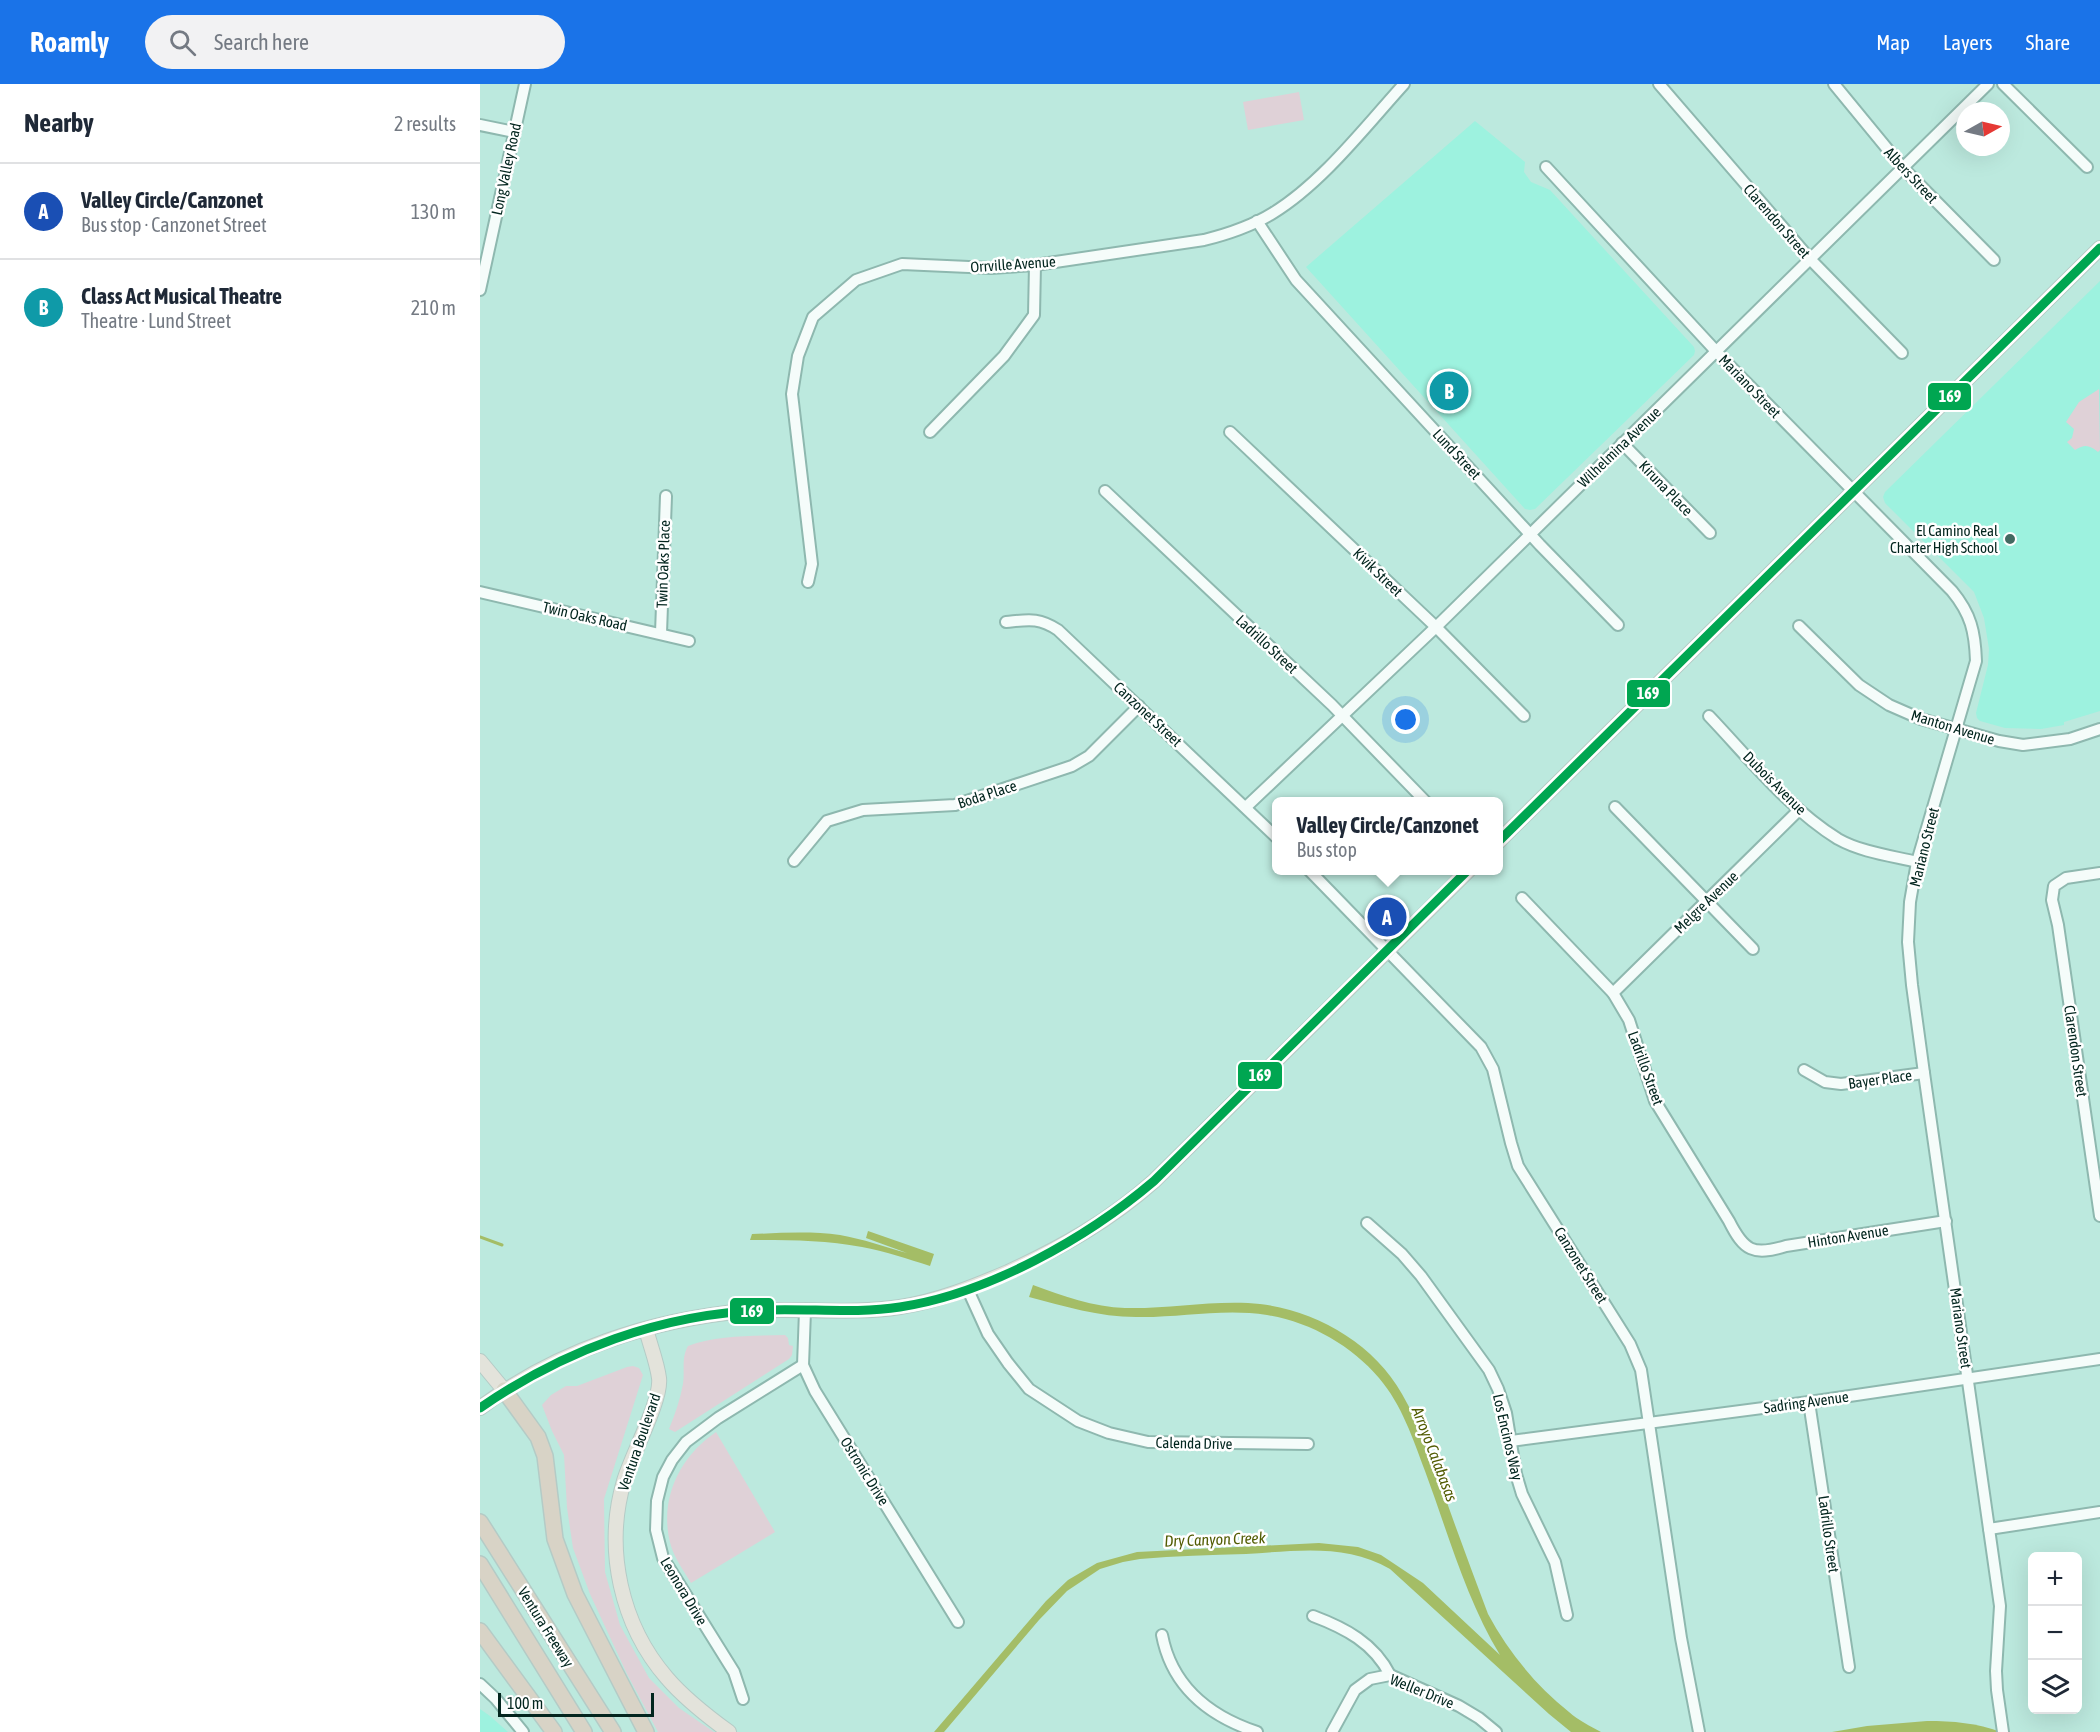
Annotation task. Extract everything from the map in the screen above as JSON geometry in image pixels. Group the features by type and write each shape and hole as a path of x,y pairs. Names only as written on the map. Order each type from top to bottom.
{"highway":[{"path":"504,1390 538,1437 545,1456 555,1539 567,1574 646,1732"},
{"name":"Ventura Freeway","path":"480,1522 613,1732"},
{"name":"Ventura Freeway","path":"480,1564 584,1732"},
{"path":"480,1571 500,1596"},
{"path":"480,1630 554,1732"}],"main road":[{"path":"1503,837 2100,248"},
{"path":"480,1408 504,1390 574,1354 646,1329 747,1311 884,1309 921,1303 968,1290 1049,1254 1091,1229 1134,1198 1463,875"},
{"name":"Ventura Boulevard","path":"646,1329 660,1379 649,1418 624,1480 618,1505 616,1554 619,1578 625,1604 650,1656 667,1678 690,1701 729,1732"},
{"path":"480,1362 504,1390"}],"street":[{"name":"Long Valley Road","path":"480,290 525,84"},
{"name":"Orrville Avenue","path":"808,582 812,564 792,394 798,356 813,318 856,280 902,264 991,268 1035,265 1222,236 1274,213 1306,189 1404,84"},
{"name":"Clarendon Street","path":"1659,84 1811,260 1902,353"},
{"name":"Albers Street","path":"1834,84 1903,168 1994,260"},
{"name":"Wilhelmina Avenue","path":"1246,807 1436,627 1988,84"},
{"path":"2003,84 2087,167"},
{"path":"480,125 514,132"},
{"name":"Mariano Street","path":"1546,167 1717,352 1952,591 1968,612 1975,642 1976,661 1917,862 1910,902 1908,942 1924,1073 2000,1606 1996,1671 2003,1729"},
{"name":"Lund Street","path":"1257,221 1296,280 1530,534 1618,625"},
{"path":"930,432 1004,356 1034,315 1035,265"},
{"name":"Kivik Street","path":"1230,432 1436,627 1524,716"},
{"name":"Kiruna Place","path":"1622,443 1710,534"},
{"name":"Ladrillo Street","path":"1105,491 1342,716 1422,797"},
{"name":"Twin Oaks Place","path":"661,633 666,496"},
{"name":"Twin Oaks Road","path":"480,592 689,641"},
{"name":"Canzonet Street","path":"1006,622 1036,620 1046,622 1058,630 1272,833"},
{"name":"Manton Avenue","path":"1799,626 1859,685 1882,700 1921,719 1999,741 2024,745 2070,739 2100,729"},
{"name":"Boda Place","path":"794,861 827,821 863,810 955,805 1072,766 1089,756 1139,706"},
{"name":"Dubois Avenue","path":"1709,716 1799,810 1839,839 1859,847 1917,862"},
{"path":"1615,807 1753,949"},
{"name":"Melgre Avenue","path":"1613,993 1799,810"},
{"name":"Clarendon Street","path":"2100,873 2066,878 2054,886 2052,900 2058,925 2100,1216"},
{"name":"Canzonet Street","path":"1314,875 1481,1047 1493,1069 1510,1143 1518,1166 1630,1344 1641,1370 1681,1638 1699,1732"},
{"name":"Ladrillo Street","path":"1522,898 1613,993 1629,1020 1655,1101 1739,1240 1751,1250"},
{"name":"Bayer Place","path":"1804,1070 1825,1082 1841,1084 1924,1073"},
{"name":"Hinton Avenue","path":"1751,1250 1773,1250 1946,1221"},
{"name":"Los Encinos Way","path":"1367,1223 1421,1276 1489,1370 1506,1413 1516,1474 1522,1494 1555,1562 1567,1615"},
{"name":"Calenda Drive","path":"968,1290 988,1334 1029,1389 1078,1421 1148,1442 1308,1444"},
{"name":"Ostronic Drive","path":"805,1311 803,1365 815,1391 958,1622"},
{"name":"Sadring Avenue","path":"1511,1441 1809,1402 2100,1359"},
{"name":"Leonora Drive","path":"743,1699 734,1672 663,1558 656,1530 657,1501 663,1477 672,1460 686,1442 718,1418 803,1365"},
{"name":"Ladrillo Street","path":"1809,1402 1849,1667"},
{"path":"1989,1528 2100,1512"},
{"path":"1313,1616 1339,1626 1366,1642 1383,1661 1390,1675"},
{"path":"1162,1635 1169,1662 1187,1688 1231,1723 1257,1732"},
{"name":"Weller Drive","path":"1332,1732 1355,1690 1370,1679 1390,1675 1459,1706 1496,1732"},
{"path":"480,1684 496,1699 523,1732"}],"shaded area":[{"path":"1299,92 1304,120 1248,130 1243,102"},
{"path":"1475,121 1525,162 1524,172 1531,182 1550,190 1694,347 1695,351 1694,355 1535,509 1530,510 1525,509 1306,267"},
{"name":"El Camino Real Charter High School","path":"2100,281 2100,711 2064,722 2064,725 2041,729 2005,728 1980,721 1977,718 1976,713 1988,665 1989,649 1984,618 1974,592 1885,503 1883,497 1885,492"},
{"path":"2099,389 2100,450 2098,452 2087,446 2075,450 2067,442 2072,438 2074,429 2066,422 2079,402"},
{"path":"868,1231 934,1254 930,1266 896,1255 848,1245 806,1241 750,1240 752,1234 829,1234 907,1253 866,1238"},
{"path":"1033,1285 1078,1300 1113,1307 1140,1308 1217,1303 1271,1306 1315,1319 1356,1342 1374,1357 1389,1375 1402,1394 1420,1430 1488,1614 1496,1628 1523,1667 1557,1702 1584,1723 1601,1732 1571,1732 1390,1569 1356,1555 1301,1551 1140,1559 1100,1569 1067,1591 1039,1620 944,1732 934,1732 1046,1601 1068,1580 1097,1563 1137,1552 1319,1543 1358,1547 1381,1555 1423,1583 1500,1655 1467,1589 1406,1423 1387,1388 1356,1355 1314,1329 1283,1318 1234,1312 1122,1317 1029,1297"},
{"path":"785,1335 789,1345 793,1346 789,1359 675,1432 669,1429 682,1390 684,1360 688,1346 723,1338"},
{"path":"633,1366 639,1368 643,1375 604,1499 605,1572 620,1625 649,1678 679,1708 714,1732 658,1732 627,1674 590,1594 573,1548 567,1508 564,1455 542,1405 551,1395 566,1386 577,1386"},
{"path":"716,1432 775,1532 691,1583 671,1546 667,1513 670,1497 682,1467 703,1442"},
{"path":"480,1709 490,1716 508,1732 480,1732"},
{"path":"1927,1721 1965,1723 2001,1732 1832,1732 1867,1726"}],"waterway":[{"name":"Arroyo Calabasas","path":"480,1237 502,1245"}],"transit line":[{"name":"169","path":"1503,837 2100,248"},
{"name":"169","path":"480,1408 545,1369 615,1339 651,1327 726,1313 764,1310 866,1310 900,1307 967,1290 1035,1260 1098,1223 1154,1181 1463,875"}],"place":[{"name":"Class Act Musical Theatre","path":"1449,391"},
{"name":"El Camino Real Charter High School","path":"2010,539"},
{"name":"Valley Circle/Canzonet","path":"1387,917"}],"water label":[{"name":"Dry Canyon Creek","path":"1215,1539"}]}
